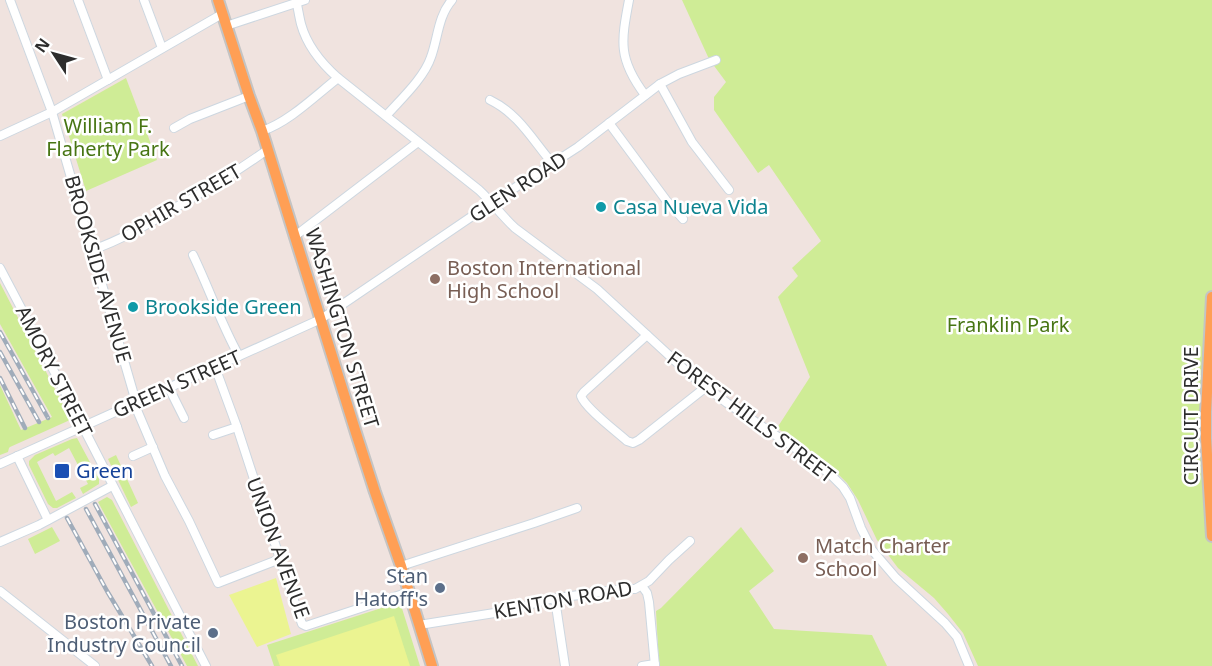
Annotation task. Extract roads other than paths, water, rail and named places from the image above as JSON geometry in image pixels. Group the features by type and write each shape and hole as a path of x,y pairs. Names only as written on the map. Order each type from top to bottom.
{"main road":[{"name":"WASHINGTON STREET","path":"218,0 262,131 432,666"},
{"name":"CIRCUIT DRIVE","path":"1212,297 1206,438 1212,536"}],"street":[{"name":"BROOKSIDE AVENUE","path":"10,0 52,112 135,403 165,476 218,583 280,559"},
{"path":"78,0 108,80"},
{"path":"144,0 162,48"},
{"path":"386,116 413,86 428,64 442,18 452,0"},
{"path":"629,0 623,43 625,57 645,95"},
{"path":"226,26 299,1"},
{"name":"FOREST HILLS STREET","path":"299,1 301,25 310,45 317,57 338,78 479,190 493,202 503,217 515,228 597,289 685,370 727,403 807,456 843,487 872,550 896,578 957,637 969,666"},
{"path":"0,136 52,112 222,14"},
{"name":"GLEN ROAD","path":"321,319 578,147 660,84 716,60"},
{"path":"262,131 272,128 289,117 338,78"},
{"path":"660,84 693,142 729,190"},
{"path":"174,128 190,119 249,96"},
{"path":"490,100 519,121 553,164"},
{"path":"609,123 666,200 683,219"},
{"path":"295,236 418,142"},
{"name":"OPHIR STREET","path":"92,249 124,237 142,227 245,166 267,150"},
{"path":"193,255 239,356"},
{"name":"AMORY STREET","path":"0,268 206,666"},
{"name":"GREEN STREET","path":"0,464 321,319"},
{"path":"647,335 581,396 581,400 627,441 639,440 706,387"},
{"name":"UNION AVENUE","path":"215,367 302,624 306,626 409,592"},
{"path":"169,388 184,418"},
{"path":"213,435 237,427"},
{"path":"133,456 153,447"},
{"path":"17,456 48,520"},
{"path":"0,542 112,486"},
{"path":"401,566 577,508"},
{"name":"KENTON ROAD","path":"419,625 507,611 550,599 635,589 649,581 690,541"},
{"path":"642,586 649,602 655,665 642,666"},
{"path":"0,591 95,666"},
{"path":"555,599 565,666"}],"railway":[{"path":"0,332 48,418"},
{"path":"0,352 39,422"},
{"path":"0,378 25,428"},
{"path":"95,504 182,666"},
{"path":"86,509 171,666"},
{"path":"67,518 152,666"}],"place":[{"name":"Casa Nueva Vida","path":"601,207"},
{"name":"Boston International High School","path":"435,279"},
{"name":"Brookside Green","path":"133,307"},
{"name":"Green","path":"62,471"},
{"name":"Match Charter School","path":"803,558"},
{"name":"Stan Hatoff's","path":"440,588"},
{"name":"Boston Private Industry Council","path":"213,633"}],"park label":[{"name":"William F. Flaherty Park","path":"108,138"},
{"name":"Franklin Park","path":"1008,325"}]}
